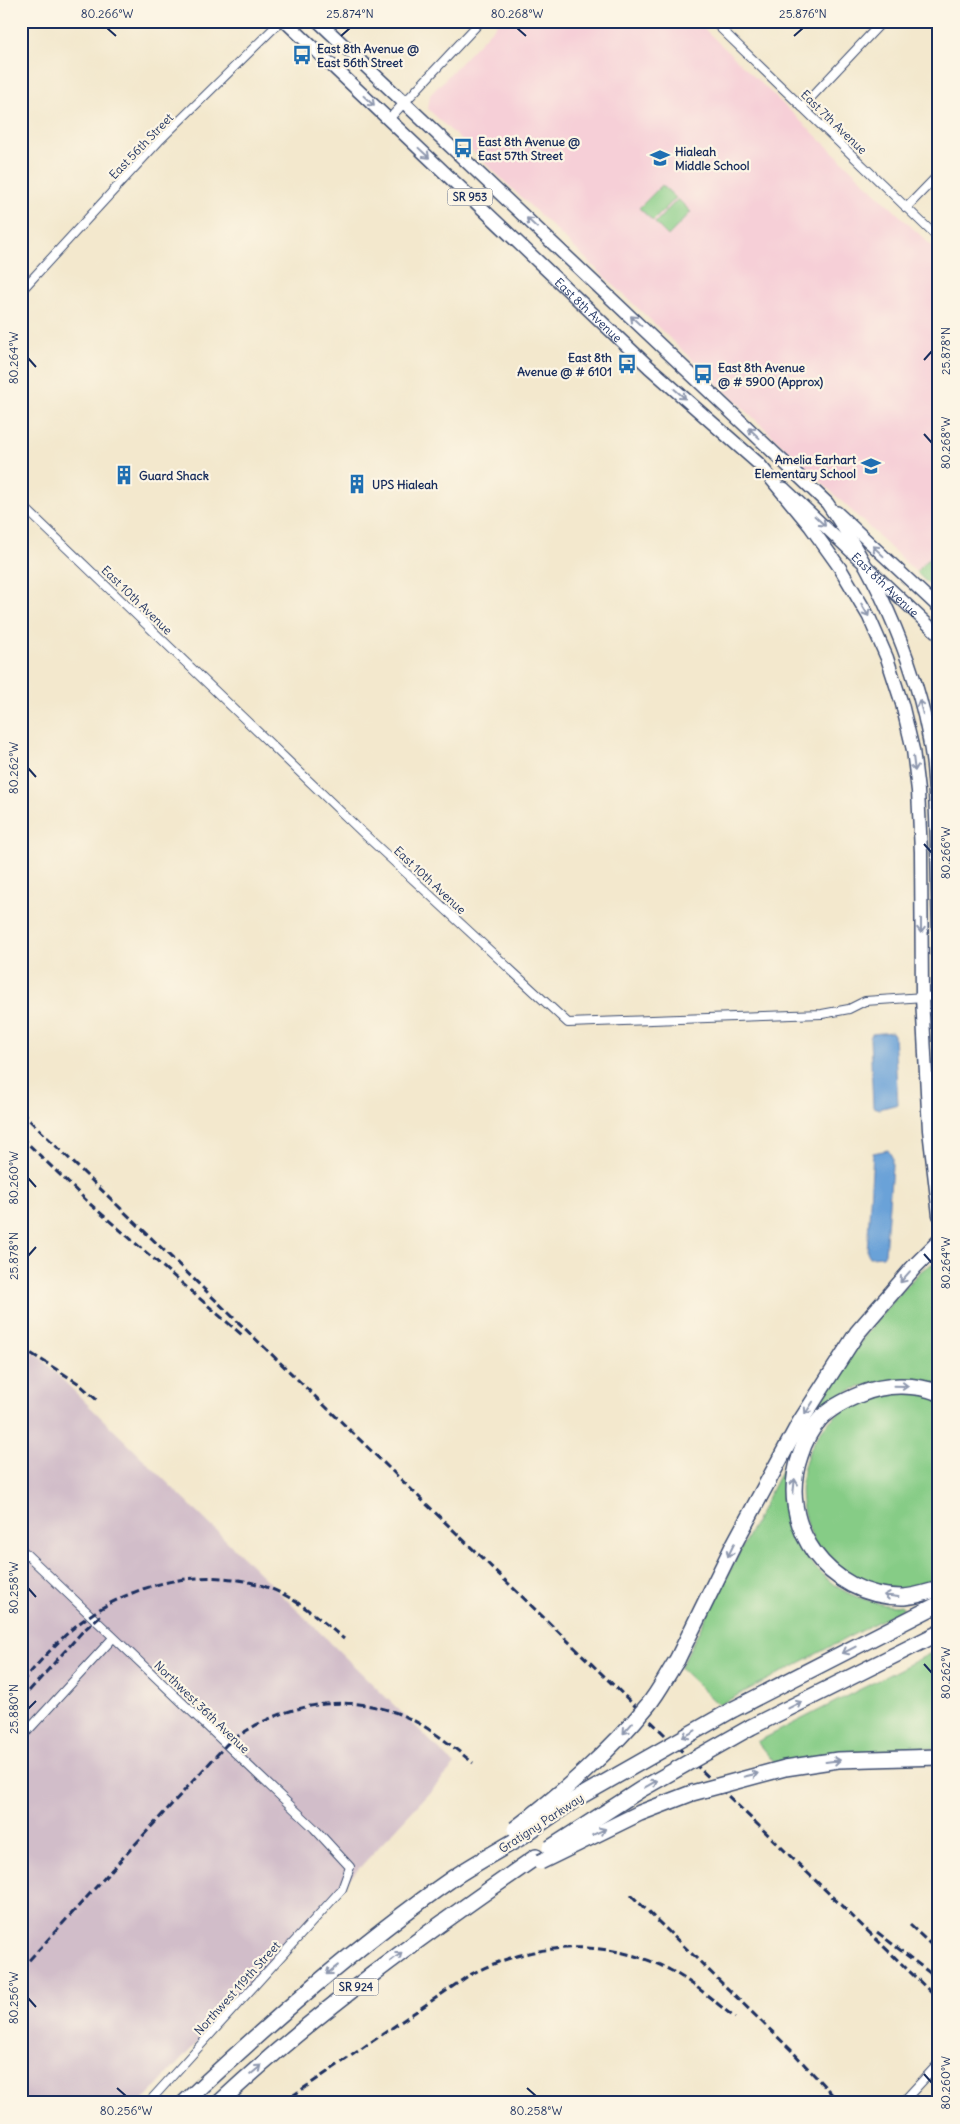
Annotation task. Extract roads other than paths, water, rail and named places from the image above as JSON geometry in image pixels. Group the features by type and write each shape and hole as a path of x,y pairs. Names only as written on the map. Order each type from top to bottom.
{"highway":[{"path":"515,1835 615,1743 649,1704 677,1660 737,1537 800,1422 857,1333 914,1267 939,1242"},
{"path":"939,1393 900,1385 870,1390 844,1401 820,1419 804,1444 797,1465 793,1493 796,1515 807,1542 825,1567 846,1582 875,1594 903,1597 939,1589"},
{"name":"Gratigny Parkway","path":"184,2103 322,1979 454,1877 515,1835 732,1710 939,1604"},
{"name":"Gratigny Parkway","path":"538,1859 640,1790 752,1727 939,1633"},
{"path":"538,1859 692,1792 785,1768 838,1760 939,1757"},
{"name":"SR 924","path":"219,2103 328,2009 420,1938 501,1881 538,1859"}],"main road":[{"name":"East 8th Avenue","path":"285,21 649,366 759,464 939,635"},
{"name":"East 8th Avenue","path":"318,21 939,608"},
{"path":"552,274 568,257"},
{"path":"711,421 726,407"},
{"path":"759,464 810,526 845,576 869,617 887,658 902,704 913,750 918,791 921,852 922,997 929,1130 939,1215"},
{"path":"827,503 847,532 886,608 904,650 925,722 932,765 939,930"}],"street":[{"name":"East 56th Street","path":"21,291 159,142 281,21"},
{"path":"389,119 481,21"},
{"name":"East 7th Avenue","path":"713,21 939,239"},
{"path":"802,107 883,21"},
{"path":"906,208 939,174"},
{"name":"East 10th Avenue","path":"21,504 363,833 568,1023 822,1014 849,1009 865,1001 939,996"},
{"name":"Northwest 36th Avenue","path":"21,1549 314,1828 350,1867 342,1889"},
{"path":"21,1738 113,1638"},
{"name":"Northwest 119th Street","path":"148,2103 342,1889"},
{"path":"902,2103 939,2063"}],"water":[{"path":"892,1032 894,1035 898,1104 879,1109 873,1107 870,1038 872,1034"},
{"path":"888,1150 892,1157 892,1167 885,1253 883,1256 870,1257 867,1252 873,1153"}],"railway":[{"path":"21,1112 939,2000"},
{"path":"21,1137 90,1204 242,1335"},
{"path":"21,1327 27,1332"},
{"path":"21,1347 78,1383 98,1401"},
{"path":"21,1683 64,1636 92,1614 139,1590 191,1578 218,1578 244,1581 269,1588 299,1604 344,1639"},
{"path":"21,1700 82,1632 101,1615"},
{"path":"21,1969 226,1745 248,1730 271,1718 295,1710 320,1705 346,1703 371,1706 396,1713 420,1724 441,1737 473,1763"},
{"path":"631,1895 791,2050 840,2103"},
{"path":"910,1925 939,1952"},
{"path":"877,1932 939,1980"},
{"path":"282,2103 468,1976 517,1956 542,1950 594,1948 620,1952 645,1959 670,1970 704,1992 735,2018"}],"place":[{"name":"East 8th Avenue @ East 56th Street","path":"302,55"},
{"name":"East 8th Avenue @ East 57th Street","path":"463,148"},
{"name":"Hialeah Middle School","path":"660,158"},
{"name":"East 8th Avenue @ # 6101","path":"627,364"},
{"name":"East 8th Avenue @ # 5900 (Approx)","path":"703,374"},
{"name":"Amelia Earhart Elementary School","path":"871,466"},
{"name":"Guard Shack","path":"124,475"},
{"name":"UPS Hialeah","path":"357,484"}]}
